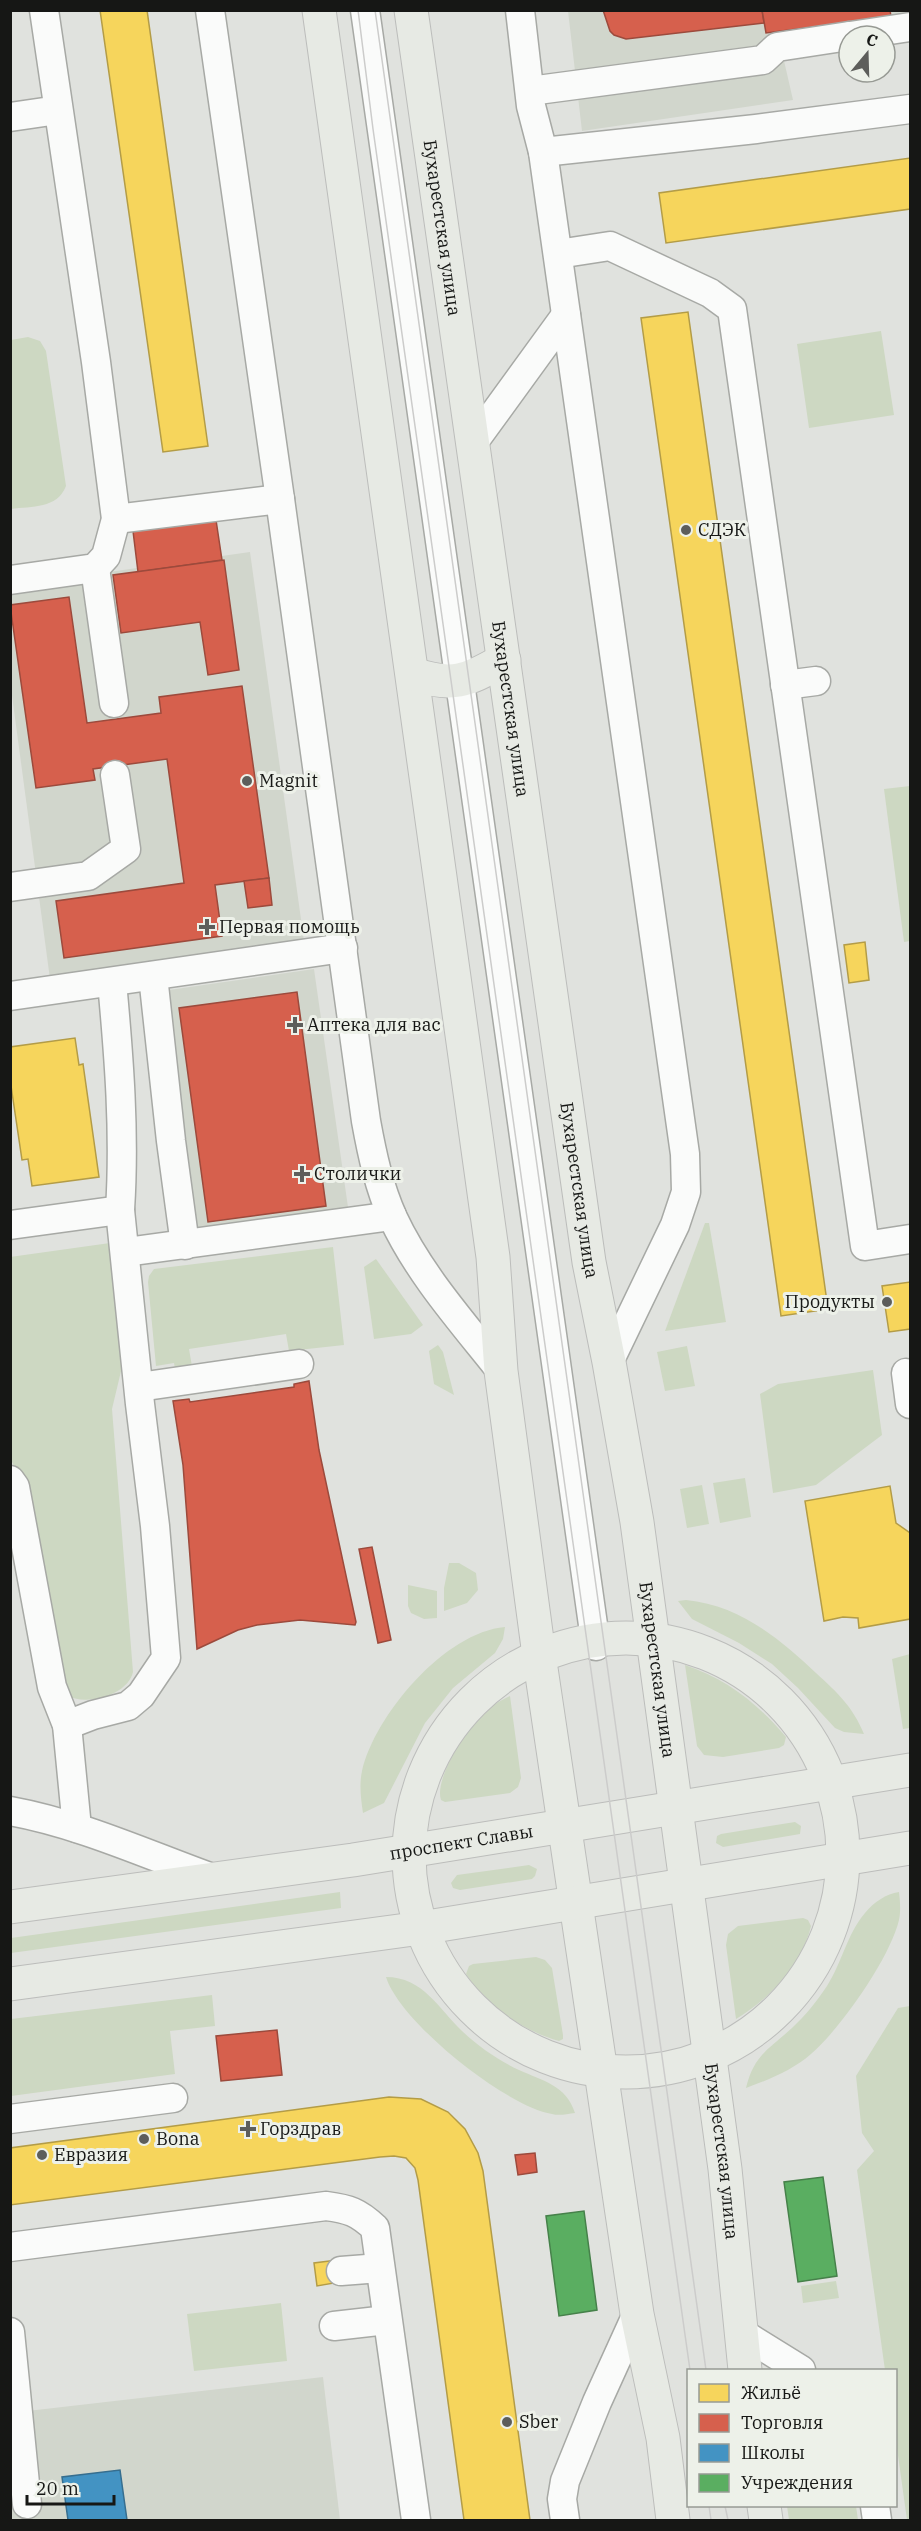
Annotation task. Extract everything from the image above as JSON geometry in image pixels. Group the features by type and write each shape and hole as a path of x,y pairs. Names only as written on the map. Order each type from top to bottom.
{"main road":[{"path":"319,10 493,1257 501,1371 539,1654 578,1903 637,2314 663,2438 673,2520"},
{"name":"Бухарестская улица","path":"411,10 589,1262 635,1511 684,1885 725,2169 745,2369"},
{"path":"413,674 432,681 469,679 504,660"},
{"path":"652,1639 682,1644 711,1654 738,1668 763,1685 785,1706 804,1729 820,1755 832,1782 845,1859 841,1894 831,1929 816,1962 796,1992 771,2018 749,2034 709,2056 603,2072 539,2056 508,2040 478,2018 455,1992 436,1961 422,1928 409,1851 412,1815 422,1779 437,1746 458,1716 484,1690 539,1654 652,1639"},
{"name":"проспект Славы","path":"10,1907 409,1851 910,1770"},
{"path":"10,1984 422,1928 910,1848"}],"street":[{"path":"10,580 95,568 106,556 116,519 96,362 44,10"},
{"path":"210,10 372,1156 392,1216 403,1238 455,1313 501,1371"},
{"path":"366,10 597,1646"},
{"path":"520,10 531,106 543,152 558,254 685,1154 686,1192 675,1225 609,1362"},
{"path":"530,91 763,60 777,47 837,38"},
{"path":"543,152 756,129 910,109"},
{"path":"10,117 58,110"},
{"path":"558,254 610,246 711,292 732,309 865,1246 910,1239"},
{"path":"473,443 566,315"},
{"path":"116,519 280,499"},
{"path":"95,568 114,703"},
{"path":"785,685 816,681"},
{"path":"10,887 88,876 126,849 116,775"},
{"path":"10,996 343,948"},
{"path":"153,976 185,1245"},
{"path":"67,1725 93,1715 128,1706 141,1695 166,1658 155,1526 120,1210 123,1164 121,1077 112,982"},
{"path":"10,1225 120,1210"},
{"path":"126,1252 392,1216"},
{"path":"139,1387 299,1364"},
{"path":"906,1373 910,1404"},
{"path":"10,1480 15,1487 52,1688 67,1725 77,1828"},
{"path":"10,1811 77,1828 215,1880"},
{"path":"10,2119 173,2098"},
{"path":"10,2247 326,2206 346,2208 361,2215 375,2228 416,2520"},
{"path":"341,2271 380,2268"},
{"path":"565,2520 562,2499 565,2481 597,2402 637,2314"},
{"path":"334,2326 387,2320"},
{"path":"10,2332 27,2504"},
{"path":"740,2332 799,2369"}],"shaded area":[{"path":"568,11 910,11 910,37 897,39 897,24 837,24 837,46 782,52 793,100 582,131"},
{"path":"250,552 305,948 52,994 11,688 10,586"},
{"path":"314,969 350,1221 191,1244 155,992"},
{"path":"323,2377 340,2520 11,2520 10,2413"}],"green space":[{"path":"881,331 894,415 809,428 797,344"},
{"path":"28,337 40,341 46,351 66,486 57,499 50,503 11,509 11,340"},
{"path":"910,786 910,941 904,942 884,789"},
{"path":"705,1223 709,1223 726,1322 665,1331"},
{"path":"110,1243 122,1367 112,1409 133,1672 130,1680 115,1693 84,1700 66,1695 24,1486 11,1460 10,1257"},
{"path":"333,1247 344,1345 289,1351 286,1334 189,1349 193,1372 176,1375 174,1363 156,1366 148,1282 154,1269"},
{"path":"376,1259 423,1325 411,1334 374,1339 364,1267"},
{"path":"438,1345 443,1352 454,1395 434,1384 429,1351"},
{"path":"687,1346 695,1386 665,1391 657,1352"},
{"path":"873,1370 882,1435 816,1485 773,1493 760,1394 778,1384"},
{"path":"745,1478 751,1517 720,1523 713,1483"},
{"path":"702,1485 709,1524 687,1528 680,1489"},
{"path":"449,1563 459,1563 476,1573 478,1590 467,1603 444,1611 444,1588"},
{"path":"408,1585 437,1591 437,1618 424,1619 411,1613 408,1606"},
{"path":"678,1601 705,1603 741,1616 773,1636 838,1694 850,1708 864,1734 844,1732 835,1728 772,1664 739,1643 692,1619"},
{"path":"505,1627 503,1639 495,1653 453,1688 425,1723 384,1803 363,1813 360,1787 362,1771 369,1749 397,1702 437,1660 459,1644 482,1632"},
{"path":"910,1654 910,1728 903,1729 892,1659"},
{"path":"685,1665 728,1685 753,1703 786,1737 784,1745 779,1748 723,1757 704,1755 697,1746"},
{"path":"510,1696 521,1778 518,1787 510,1793 445,1802 441,1800 440,1791 446,1769 466,1733 486,1711 497,1702"},
{"path":"795,1822 801,1826 800,1834 723,1847 716,1843 717,1836 721,1834"},
{"path":"529,1865 537,1869 532,1879 460,1890 453,1888 451,1883 457,1875"},
{"path":"340,1892 341,1908 11,1953 11,1938"},
{"path":"899,1892 900,1916 894,1936 875,1972 850,2010 804,2060 780,2074 746,2088 758,2060 802,2018 827,1986 854,1930 865,1913 880,1899"},
{"path":"803,1918 808,1920 811,1926 807,1940 792,1967 772,1991 736,2019 726,1945 728,1934 738,1926"},
{"path":"536,1957 545,1960 552,1968 563,2035 563,2039 559,2041 532,2031 506,2015 484,1996 466,1974 469,1966 473,1964"},
{"path":"386,1977 399,1978 420,1988 482,2048 496,2058 560,2090 575,2113 555,2115 532,2108 508,2096 483,2079 432,2038 411,2016 395,1995"},
{"path":"212,1995 215,2026 170,2031 175,2074 11,2096 11,2019"},
{"path":"910,2006 910,2520 907,2520 897,2448 897,2369 885,2369 857,2170 874,2151 862,2133 856,2076 898,2008"},
{"path":"836,2281 839,2298 803,2303 801,2286"},
{"path":"281,2303 287,2361 194,2371 187,2314"},
{"path":"787,2507 856,2507 858,2520 789,2520"}],"building: Жильё":[{"path":"100,10 147,10 208,446 163,452"},
{"path":"910,158 910,209 666,243 659,193"},
{"path":"688,312 828,1309 781,1316 641,318"},
{"path":"865,942 869,980 849,983 844,945"},
{"path":"75,1038 79,1065 83,1064 99,1177 32,1186 28,1159 22,1160 10,1079 10,1047"},
{"path":"910,1282 910,1329 889,1332 882,1286"},
{"path":"890,1486 896,1523 910,1533 910,1619 859,1628 858,1618 843,1617 824,1621 805,1501"},
{"path":"389,2097 421,2099 448,2112 465,2129 478,2153 483,2171 530,2520 464,2520 418,2180 415,2168 406,2158 380,2157 10,2205 10,2148"},
{"path":"337,2260 340,2282 317,2286 314,2263"}],"building: Торговля":[{"path":"603,10 762,10 764,23 626,39 610,31"},
{"path":"762,10 890,10 891,17 766,33"},
{"path":"216,520 222,560 138,572 133,531"},
{"path":"224,560 239,670 208,675 200,622 121,633 113,575"},
{"path":"69,597 87,723 161,713 159,697 242,686 269,878 215,885 222,936 64,958 56,901 184,883 167,759 93,769 95,780 36,788 10,605"},
{"path":"269,878 272,905 248,908 244,881"},
{"path":"297,992 326,1206 208,1222 179,1008"},
{"path":"309,1381 319,1450 355,1625 300,1620 257,1625 238,1630 197,1649 183,1465 173,1401 189,1399 190,1402 294,1387 294,1384"},
{"path":"372,1547 391,1640 378,1643 359,1549"},
{"path":"277,2030 282,2075 221,2081 216,2036"},
{"path":"535,2153 537,2172 518,2175 515,2155"}],"building: Школы":[{"path":"120,2470 127,2520 68,2520 62,2477"}],"building: Учреждения":[{"path":"823,2177 837,2276 798,2282 784,2182"},
{"path":"584,2211 597,2310 559,2316 546,2216"}],"tram line":[{"path":"358,10 690,2369"},
{"path":"375,10 706,2369"},
{"path":"709,2507 711,2520"},
{"path":"725,2507 728,2520"}],"place":[{"name":"СДЭК","path":"686,530"},
{"name":"Magnit","path":"247,781"},
{"name":"Первая помощь","path":"207,927"},
{"name":"Аптека для вас","path":"295,1025"},
{"name":"Столички","path":"302,1174"},
{"name":"Продукты","path":"887,1302"},
{"name":"Горздрав","path":"248,2129"},
{"name":"Bona","path":"144,2139"},
{"name":"Евразия","path":"42,2155"},
{"name":"Sber","path":"507,2422"}]}
